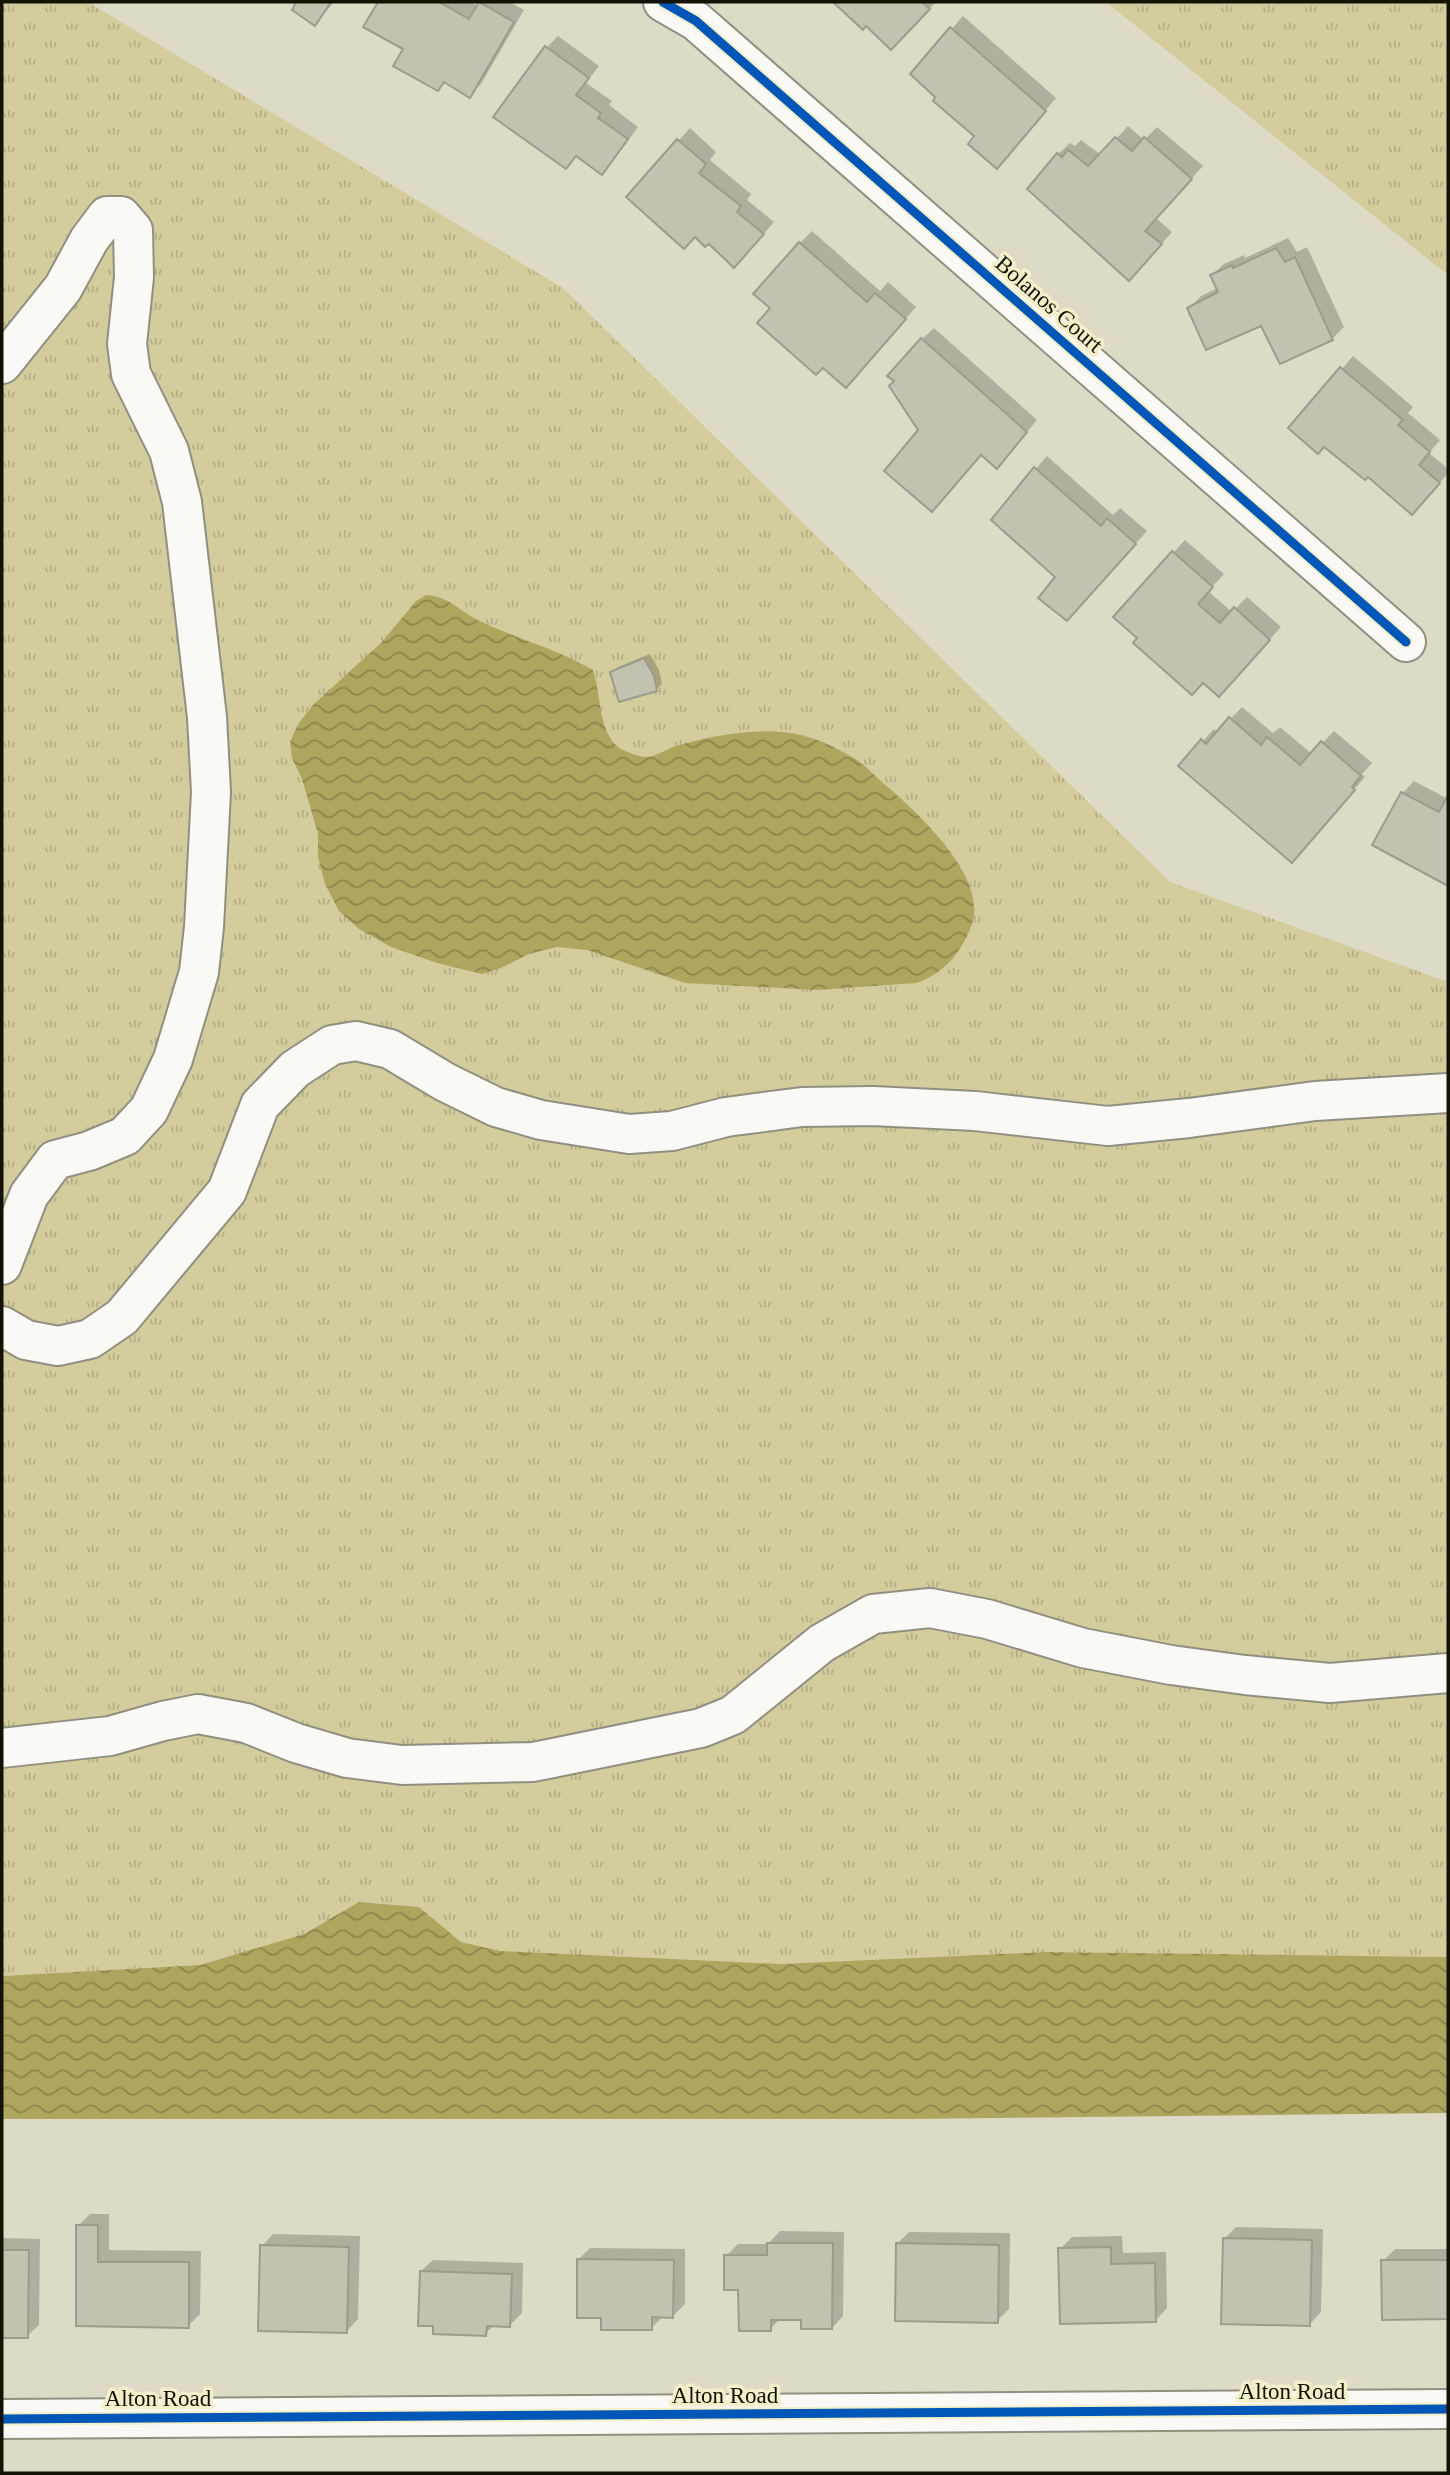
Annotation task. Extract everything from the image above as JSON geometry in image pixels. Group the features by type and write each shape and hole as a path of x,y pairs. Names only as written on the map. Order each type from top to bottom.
{"street":[{"name":"Bolanos Court","path":"663,2 696,21 1406,642"},
{"path":"2,365 63,288 89,240 107,216 121,216 133,230 134,277 127,344 131,374 169,451 182,502 207,717 211,792 199,972 173,1059 149,1110 125,1136 89,1151 55,1160 29,1195 2,1265"},
{"path":"2,1325 26,1340 58,1346 90,1339 122,1317 227,1191 260,1105 295,1069 332,1045 356,1041 390,1049 445,1082 496,1107 541,1120 629,1134 672,1131 726,1117 802,1107 873,1106 975,1111 1108,1126 1315,1101 1448,1093"},
{"path":"2,1748 110,1736 198,1714 246,1723 296,1743 347,1758 401,1765 533,1762 701,1728 733,1715 822,1643 873,1614 930,1608 987,1619 1083,1648 1171,1665 1245,1675 1330,1683 1448,1673"},
{"name":"Alton Road","path":"2,2419 1448,2409"}],"green space":[{"path":"2,2 88,2 563,288 1170,882 1448,982 1448,1957 1046,1952 781,1964 500,1951 461,1942 418,1907 360,1902 304,1934 200,1965 2,1976"},
{"path":"1106,2 1448,2 1448,275"}],"water":[{"path":"426,595 448,601 478,620 593,670 609,737 616,745 630,753 650,757 705,738 767,731 812,738 859,761 930,827 960,866 974,905 972,924 963,944 943,968 916,983 817,990 685,983 587,950 557,947 529,954 482,974 437,963 391,947 359,929 339,911 325,884 318,857 318,834 302,779 292,758 290,742 298,724 314,704 382,642 416,601"},
{"path":"359,1902 419,1907 461,1942 500,1951 781,1964 1046,1952 1448,1957 1448,2113 910,2119 2,2119 2,1976 200,1965 304,1934"}],"building":[{"path":"296,2 331,2 315,26 292,10"},
{"path":"378,2 439,2 469,19 479,2 514,22 470,98 444,82 438,91 393,66 403,49 363,27"},
{"path":"833,2 922,2 930,9 891,50 866,26 863,30"},
{"path":"950,27 1046,111 997,169 968,144 974,136 933,101 935,97 910,74"},
{"path":"545,46 589,78 576,95 601,113 598,118 628,139 602,175 576,156 566,169 493,117"},
{"path":"1115,137 1132,151 1144,137 1192,179 1145,231 1162,244 1129,281 1027,189 1057,153 1062,157 1068,150 1088,166"},
{"path":"677,139 706,164 699,173 741,206 737,212 764,234 734,268 709,244 705,247 695,237 684,249 626,197"},
{"path":"799,242 867,302 875,293 906,319 846,388 823,368 816,375 757,323 770,308 753,294"},
{"path":"1276,248 1285,262 1295,257 1333,340 1280,364 1261,326 1206,350 1187,308 1218,292 1210,275 1232,265 1233,268"},
{"path":"921,338 1027,432 997,469 981,455 932,512 884,471 918,430 889,386 894,381 887,376"},
{"path":"1340,367 1403,420 1398,425 1430,452 1419,465 1440,483 1412,515 1368,477 1365,480 1324,447 1318,454 1288,428"},
{"path":"1034,467 1101,526 1107,518 1136,544 1067,621 1038,598 1055,577 991,520"},
{"path":"1172,551 1213,587 1198,604 1220,623 1234,607 1270,640 1219,697 1203,683 1192,695 1133,643 1137,638 1113,617"},
{"path":"644,658 654,676 657,691 619,702 610,672"},
{"path":"1229,717 1261,745 1267,737 1300,765 1321,741 1361,776 1352,787 1355,790 1292,863 1178,766 1201,739 1206,744"},
{"path":"1401,792 1439,812 1448,795 1448,886 1372,845"},
{"path":"76,2225 98,2225 98,2262 189,2262 189,2328 76,2326"},
{"path":"1223,2238 1312,2240 1310,2326 1221,2324"},
{"path":"767,2243 833,2243 832,2329 801,2329 801,2320 771,2320 771,2331 739,2331 738,2290 724,2290 724,2255 767,2255"},
{"path":"896,2243 999,2245 998,2323 895,2321"},
{"path":"260,2245 349,2247 347,2333 258,2331"},
{"path":"1111,2247 1111,2264 1155,2263 1156,2322 1060,2324 1058,2248"},
{"path":"2,2250 29,2250 28,2338 2,2338"},
{"path":"577,2259 674,2260 673,2318 652,2317 652,2330 601,2330 601,2318 577,2318"},
{"path":"1381,2260 1448,2260 1448,2319 1382,2320"},
{"path":"420,2271 512,2274 510,2327 487,2326 486,2336 433,2334 433,2326 418,2326"}],"cycle path":[{"path":"663,2 696,21 1406,642"},
{"path":"2,2419 1448,2409"}]}
